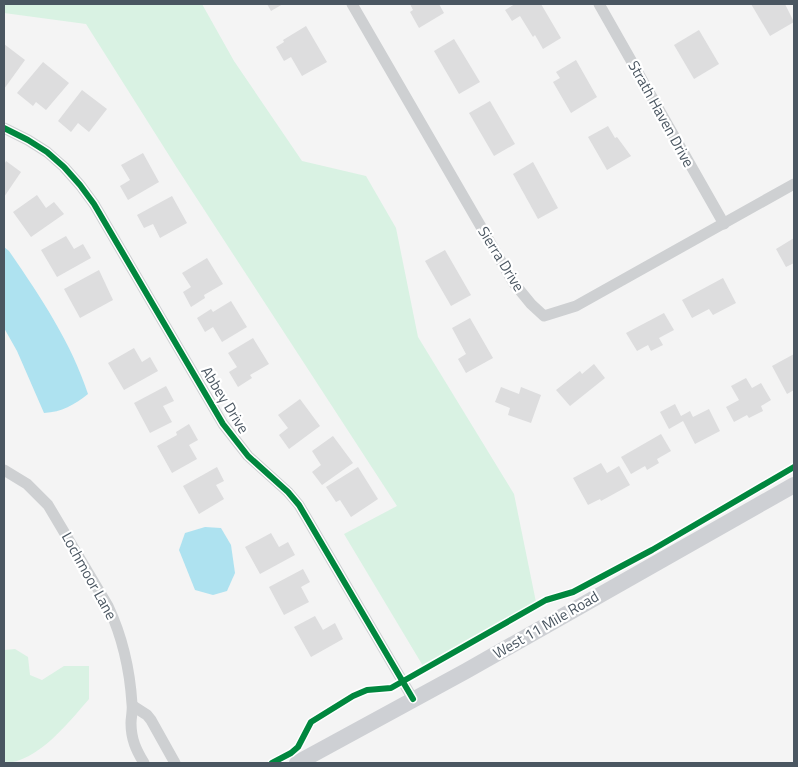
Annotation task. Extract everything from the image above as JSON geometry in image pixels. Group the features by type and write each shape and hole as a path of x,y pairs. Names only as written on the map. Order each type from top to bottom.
{"street":[{"name":"Sierra Drive","path":"352,4 513,282 531,304 544,316 576,306 794,184"},
{"name":"Strath Haven Drive","path":"599,4 724,224"},
{"name":"Abbey Drive","path":"4,128 47,152 64,167 94,204 223,424 248,456 288,492 299,505 413,699"},
{"name":"Lochmoor Lane","path":"4,470 27,484 48,505 102,594 114,619 128,670 134,745 144,763"},
{"name":"West 11 Mile Road","path":"298,763 794,485"},
{"path":"132,706 147,715 151,720 175,763"}],"green space":[{"path":"4,4 202,4 234,61 302,161 366,176 396,228 418,337 514,494 537,607 426,671 344,534 397,506 177,168 86,24 4,13"},
{"path":"15,649 28,657 30,675 42,680 64,666 89,666 89,699 62,729 40,749 16,761 4,763 4,650"}],"water":[{"path":"4,247 9,251 43,302 73,356 88,394 73,405 44,413 17,351 4,328"},
{"path":"205,527 221,528 231,545 235,573 227,591 213,595 195,590 179,550 185,533"}],"building":[{"path":"267,4 283,4 271,11"},
{"path":"410,4 439,4 444,13 419,28 410,12 413,10"},
{"path":"515,4 541,4 561,38 543,49 520,16 512,21 505,10"},
{"path":"751,4 785,4 794,22 770,36"},
{"path":"306,26 327,62 302,76 291,57 284,61 276,47 284,42 283,40"},
{"path":"699,30 719,64 694,79 674,45"},
{"path":"454,39 480,82 459,94 434,51"},
{"path":"4,44 25,60 4,89"},
{"path":"576,60 597,97 571,113 553,82 560,78 556,72"},
{"path":"43,62 69,83 46,110 36,102 33,106 17,93"},
{"path":"82,90 107,109 89,132 78,123 71,132 58,121"},
{"path":"490,101 515,144 494,156 469,113"},
{"path":"608,126 615,138 617,137 631,156 607,170 588,137"},
{"path":"143,153 159,182 128,200 120,186 130,180 121,165"},
{"path":"6,161 21,172 4,197 4,165"},
{"path":"533,162 558,208 538,219 513,174"},
{"path":"37,195 46,208 54,202 64,214 31,237 13,212"},
{"path":"172,196 187,223 160,238 153,224 144,228 137,215"},
{"path":"66,236 74,249 83,244 91,258 57,277 41,250"},
{"path":"794,238 794,263 786,267 776,249"},
{"path":"445,250 471,295 451,306 425,261"},
{"path":"207,258 223,284 204,295 205,298 191,307 183,292 191,287 182,273"},
{"path":"99,270 113,300 80,318 64,289"},
{"path":"723,278 736,303 713,315 709,309 692,318 682,300"},
{"path":"231,301 247,327 222,342 213,327 205,332 197,318 211,309 213,312"},
{"path":"664,313 674,330 659,338 663,345 651,351 648,345 637,351 626,333"},
{"path":"470,318 493,358 466,373 458,359 466,354 452,328"},
{"path":"253,338 269,364 250,375 252,378 238,387 229,372 237,367 228,353"},
{"path":"134,348 142,362 150,357 158,371 124,390 108,363"},
{"path":"794,354 794,390 787,394 772,366"},
{"path":"594,364 605,378 570,406 556,390 580,371 582,374"},
{"path":"746,378 752,388 761,383 771,400 761,406 763,411 749,418 747,415 734,422 726,407 739,400 731,386"},
{"path":"166,386 174,401 163,406 172,422 150,433 134,403"},
{"path":"501,387 519,394 521,387 541,395 531,423 508,415 510,408 495,402"},
{"path":"300,399 320,426 289,449 279,435 288,428 278,415"},
{"path":"675,404 681,416 690,411 693,417 709,409 720,431 695,444 683,421 669,429 660,412"},
{"path":"189,424 198,440 189,445 197,459 172,473 157,446 177,435 176,432"},
{"path":"661,434 671,451 657,459 659,463 647,470 645,466 631,474 621,457"},
{"path":"333,436 353,463 322,485 312,472 321,465 312,451"},
{"path":"601,463 607,473 619,466 630,485 601,501 600,499 588,505 573,478"},
{"path":"217,467 224,481 216,485 224,499 199,514 183,486"},
{"path":"358,467 378,499 351,517 340,500 336,502 326,487"},
{"path":"271,533 279,547 288,542 295,555 260,574 245,547"},
{"path":"303,569 310,582 301,587 309,602 284,615 269,587"},
{"path":"315,616 323,630 335,623 343,639 311,657 294,627"}],"cycle path":[{"path":"4,128 47,152 64,167 94,204 223,424 248,456 288,492 299,505 413,699"},
{"path":"272,763 298,747 311,722 353,696 367,690 391,688 546,600 573,592 652,550 794,467"}]}
